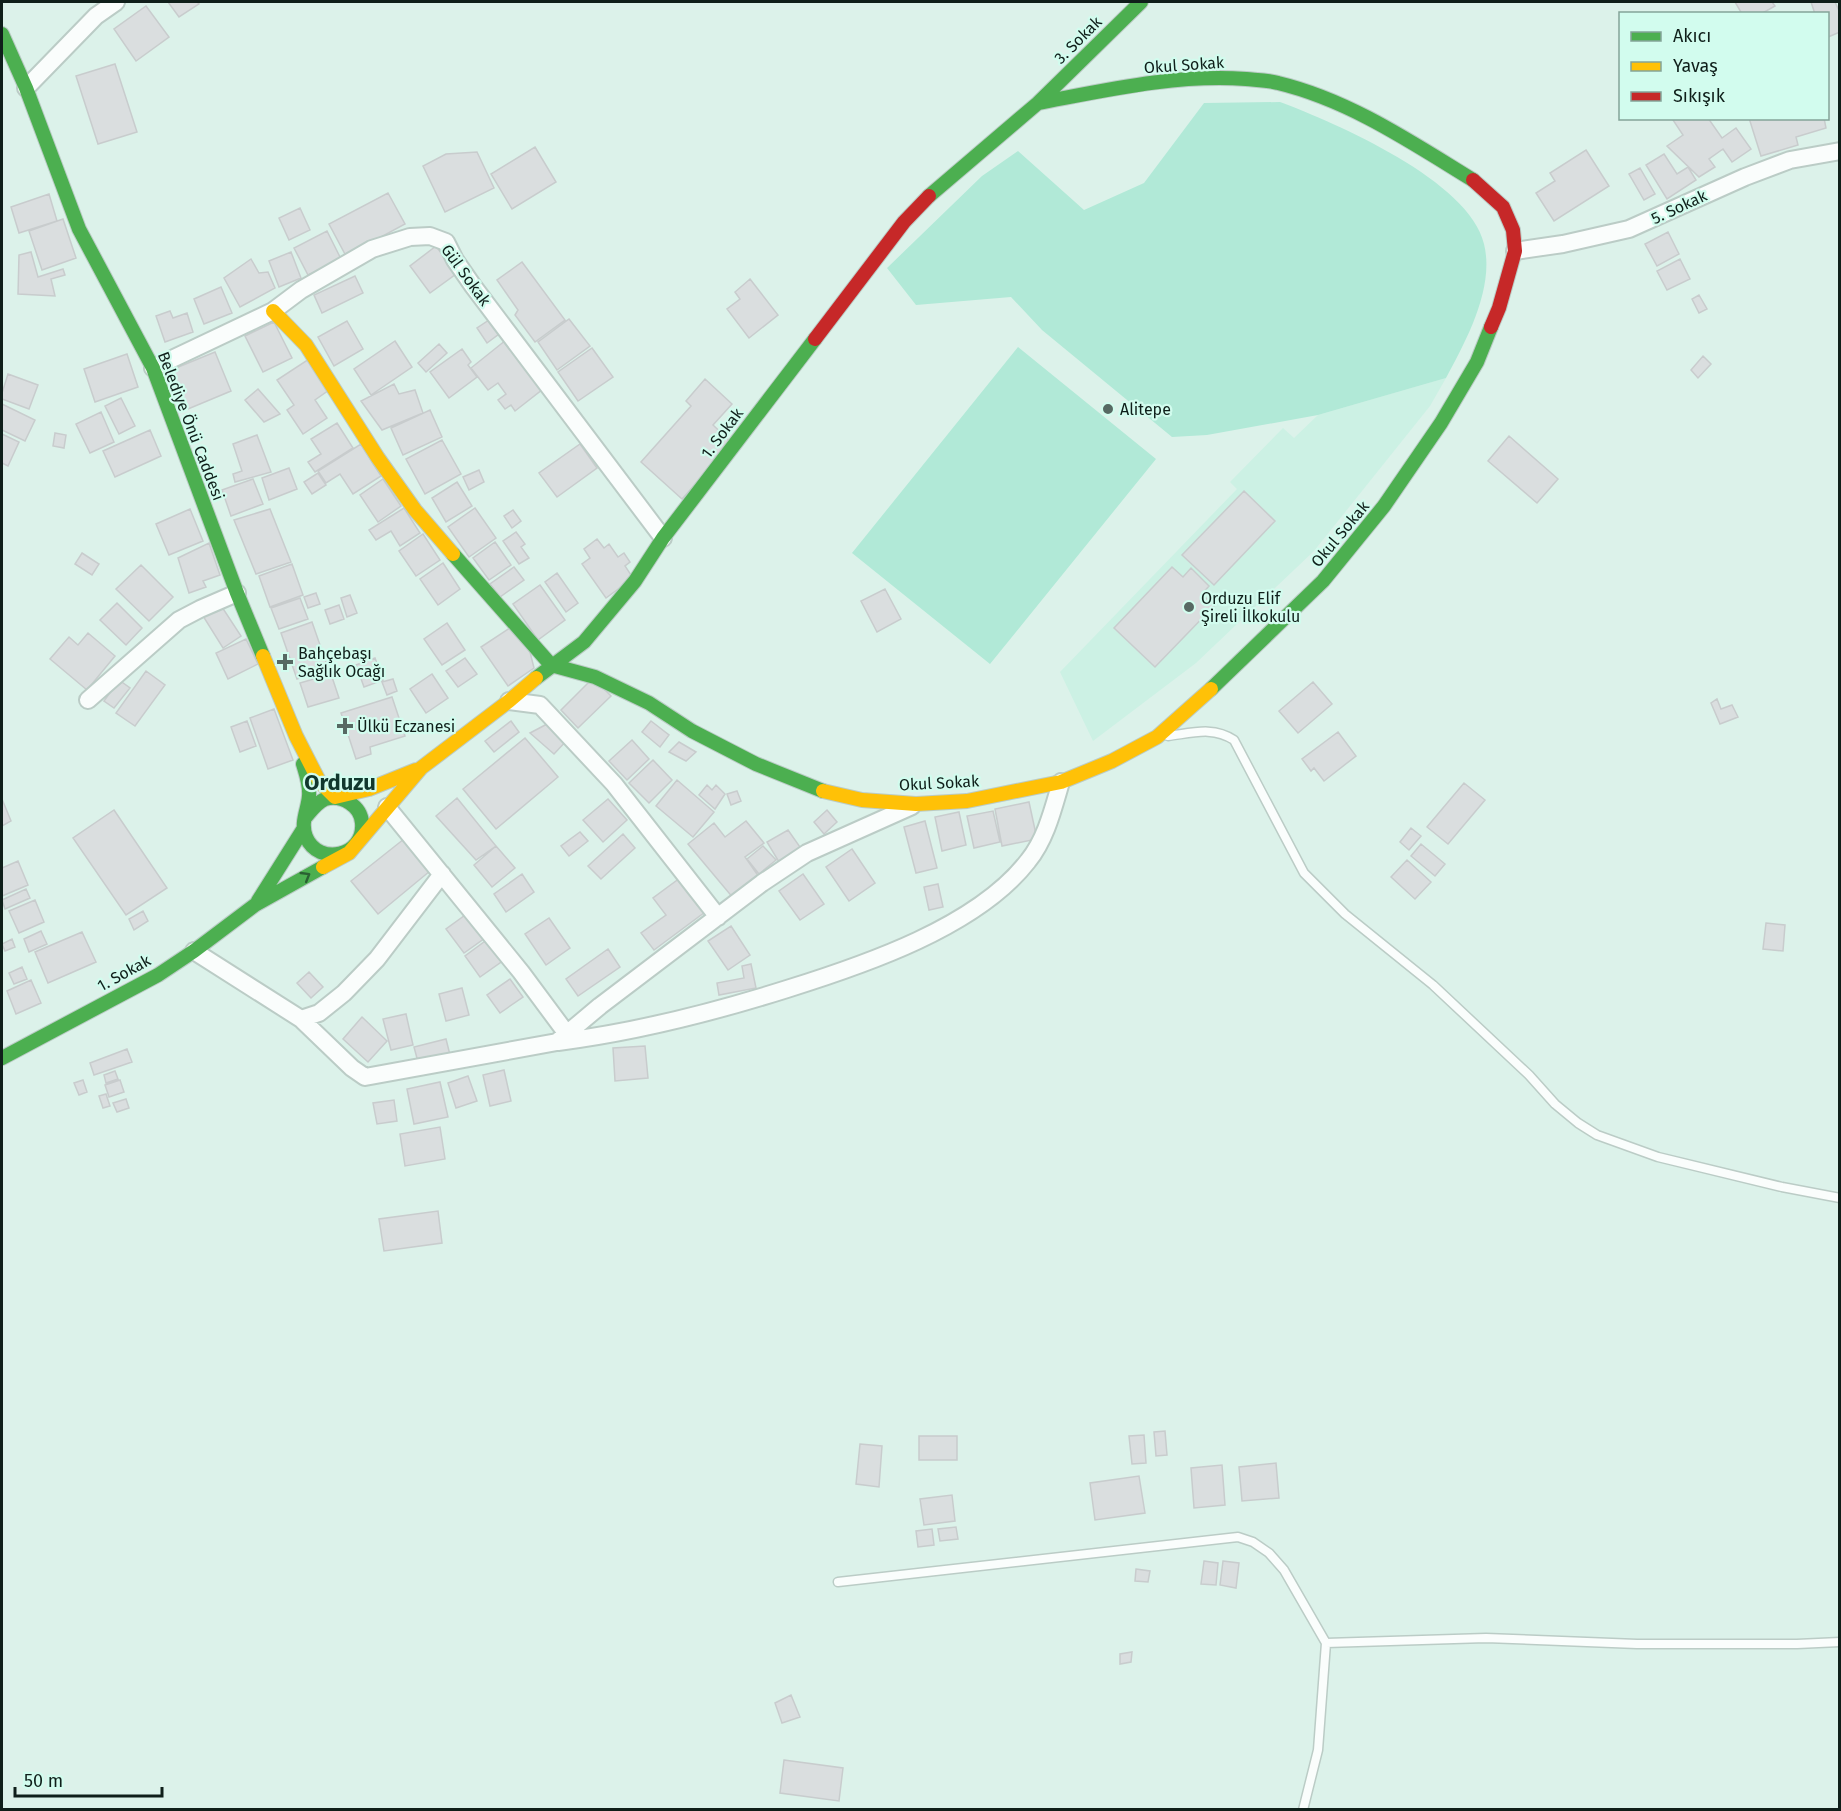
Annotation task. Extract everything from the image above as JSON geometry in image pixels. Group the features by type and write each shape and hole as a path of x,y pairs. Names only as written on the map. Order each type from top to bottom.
{"street":[{"path":"26,88 96,16 116,2"},
{"name":"3. Sokak","path":"1038,103 1141,2"},
{"name":"Belediye Önü Caddesi","path":"2,34 26,88 79,229 153,368 237,593 296,736"},
{"name":"Okul Sokak","path":"551,665 595,677 650,704 692,731 756,764 831,794 862,800 916,804 967,801 1061,782 1112,761 1156,737 1209,691 1323,581 1384,506 1442,423 1477,362 1499,308 1515,251 1512,230 1503,207 1477,182 1381,124 1315,94 1276,82 1216,77 1165,80 1038,103"},
{"name":"1. Sokak","path":"421,768 509,701 551,665 584,642 635,581 663,538 904,222 934,191 1038,103"},
{"name":"5. Sokak","path":"1515,251 1563,244 1629,229 1779,164 1839,151"},
{"name":"Gül Sokak","path":"153,368 273,311 301,290 372,249 410,237 430,236 446,242 472,286 663,538"},
{"path":"273,311 306,345 378,458 415,510 551,665"},
{"path":"88,700 179,620 237,593"},
{"path":"509,701 540,705 614,783 718,917"},
{"path":"296,736 319,781 334,797 344,798 358,810 362,819 363,828 356,845 341,854 330,855 320,852 307,838 305,809 310,798 296,736"},
{"path":"255,905 286,859 317,802 369,789 421,768"},
{"path":"255,905 349,853 421,768"},
{"path":"194,951 300,1019 352,1068 365,1077 562,1038 645,1029 755,999 854,968 919,940 966,915 1002,887 1029,861 1047,829 1061,782"},
{"path":"562,1038 600,1006 762,884 807,853 916,804"},
{"path":"387,807 442,874 562,1038"},
{"path":"300,1019 319,1012 344,993 377,959 442,874"},
{"name":"1. Sokak","path":"2,1058 158,975 255,905"}],"lane":[{"path":"1156,737 1209,731 1223,733 1234,741 1304,873 1345,914 1433,985 1529,1075 1555,1104 1578,1123 1612,1142 1658,1157 1782,1187 1839,1198"},
{"path":"838,1582 1238,1537 1253,1542 1269,1553 1284,1570 1326,1643 1318,1750 1303,1809"},
{"path":"1326,1643 1486,1638 1637,1644 1839,1642"}],"shaded area":[{"path":"1280,102 1334,124 1398,157 1454,198 1474,221 1484,244 1486,278 1477,314 1446,378 1318,415 1207,435 1172,437 1042,330 1011,297 916,305 887,268 982,176 1018,151 1084,210 1144,183 1204,103"},
{"path":"1018,347 1156,459 990,664 852,553"},
{"name":"Orduzu Elif Şireli İlkokulu","path":"1446,378 1430,406 1314,551 1196,663 1093,741 1060,672 1237,489 1230,482 1283,428 1294,438 1318,415"}],"building":[{"path":"168,2 197,2 199,4 179,17"},
{"path":"1735,2 1772,2 1775,6 1764,12 1741,12"},
{"path":"1811,2 1835,2 1840,13 1840,32 1829,37 1829,12 1814,12"},
{"path":"146,6 169,37 136,61 114,29"},
{"path":"115,64 137,132 98,144 76,76"},
{"path":"1673,120 1709,120 1722,138 1736,128 1751,149 1732,162 1723,149 1709,159 1715,167 1699,177 1667,146 1683,135"},
{"path":"1750,120 1824,120 1826,128 1796,137 1798,145 1761,156"},
{"path":"535,147 556,182 512,209 491,174"},
{"path":"1586,150 1609,186 1554,221 1536,193 1555,181 1550,173"},
{"path":"477,152 494,188 445,212 423,166 446,154"},
{"path":"1664,154 1677,174 1688,167 1696,180 1667,199 1646,165"},
{"path":"1640,168 1655,194 1644,200 1629,174"},
{"path":"388,193 405,224 346,256 329,224"},
{"path":"49,194 57,221 19,233 11,207"},
{"path":"300,208 310,230 289,240 279,218"},
{"path":"63,219 76,258 42,270 29,231"},
{"path":"327,231 341,259 308,275 294,248"},
{"path":"1668,232 1679,254 1657,266 1645,244"},
{"path":"436,246 456,274 430,293 410,266"},
{"path":"31,252 38,277 63,269 65,275 51,279 55,296 18,294 19,255"},
{"path":"291,252 301,278 279,287 269,261"},
{"path":"251,259 259,273 268,272 275,288 240,307 224,278"},
{"path":"1680,259 1690,279 1667,290 1657,271"},
{"path":"522,262 565,320 535,342 515,315 518,310 497,280"},
{"path":"355,276 363,293 322,313 314,295"},
{"path":"750,279 778,315 749,338 727,309 740,299 735,292"},
{"path":"221,287 232,313 204,324 194,299"},
{"path":"1699,295 1707,309 1699,313 1692,299"},
{"path":"170,311 173,318 187,313 193,332 165,342 156,316"},
{"path":"569,319 590,346 557,370 538,342"},
{"path":"489,320 499,334 487,343 477,328"},
{"path":"347,321 363,349 334,366 318,337"},
{"path":"274,322 292,358 263,372 245,336"},
{"path":"506,340 543,389 515,411 511,405 505,409 498,400 506,394 498,383 488,390 471,368"},
{"path":"395,341 412,367 371,395 354,369"},
{"path":"439,344 447,353 426,372 418,363"},
{"path":"592,348 613,377 578,401 558,372"},
{"path":"462,349 471,362 468,365 477,377 449,398 430,372"},
{"path":"215,352 231,391 188,409 171,370"},
{"path":"127,354 138,387 95,402 84,369"},
{"path":"1703,356 1711,364 1698,378 1691,370"},
{"path":"309,359 329,390 315,400 327,418 303,434 287,410 294,405 277,380"},
{"path":"8,374 38,385 29,409 2,399"},
{"path":"705,379 732,404 713,425 732,443 682,499 641,462 691,406 686,401"},
{"path":"394,384 399,394 415,390 423,413 382,430 361,401"},
{"path":"258,389 280,414 264,422 245,400"},
{"path":"121,398 135,426 119,434 105,406"},
{"path":"2,404 35,420 25,441 2,430"},
{"path":"430,410 442,437 403,455 391,428"},
{"path":"101,412 114,442 90,453 76,424"},
{"path":"337,423 353,448 315,472 308,462 321,454 311,439"},
{"path":"150,430 161,456 115,477 103,451"},
{"path":"55,433 66,435 64,448 53,446"},
{"path":"2,434 19,442 8,466 2,463"},
{"path":"257,435 271,472 235,482 233,474 242,471 233,444"},
{"path":"1509,436 1558,479 1537,503 1488,461"},
{"path":"442,440 461,474 425,494 406,459"},
{"path":"361,444 381,476 353,494 340,474 326,483 318,471"},
{"path":"580,444 597,468 557,497 539,473"},
{"path":"289,468 297,489 269,500 262,478"},
{"path":"479,470 484,482 469,490 463,477"},
{"path":"318,473 326,485 312,494 304,482"},
{"path":"253,479 263,504 231,516 222,490"},
{"path":"383,479 401,506 378,522 360,495"},
{"path":"457,482 472,506 446,522 432,498"},
{"path":"1244,491 1275,521 1214,585 1182,555"},
{"path":"404,508 420,533 400,546 391,531 376,540 369,530"},
{"path":"475,508 496,538 469,557 448,527"},
{"path":"190,509 203,541 169,555 156,524"},
{"path":"270,509 291,562 256,574 234,520"},
{"path":"513,510 521,521 512,528 504,516"},
{"path":"516,532 525,544 521,547 529,558 519,564 503,541"},
{"path":"423,534 440,560 416,576 399,551"},
{"path":"597,539 604,548 609,544 618,557 624,553 630,562 625,566 633,578 606,598 582,564 590,558 584,549"},
{"path":"495,542 511,565 489,580 473,558"},
{"path":"209,543 220,575 203,581 206,587 189,593 178,558"},
{"path":"82,553 99,564 92,575 75,564"},
{"path":"443,563 460,589 438,605 420,579"},
{"path":"292,564 303,595 270,607 259,576"},
{"path":"141,565 173,597 149,621 116,589"},
{"path":"514,567 524,580 500,597 490,584"},
{"path":"1172,567 1183,577 1191,568 1209,586 1202,594 1214,606 1155,667 1114,628"},
{"path":"557,573 578,603 566,612 545,582"},
{"path":"540,585 565,620 538,640 513,604"},
{"path":"885,589 901,619 877,632 861,601"},
{"path":"316,593 320,604 308,608 304,597"},
{"path":"350,595 357,613 347,617 341,598"},
{"path":"300,598 308,619 279,629 271,608"},
{"path":"117,603 142,628 126,645 100,620"},
{"path":"220,604 241,636 223,648 203,616"},
{"path":"339,605 344,619 330,624 325,610"},
{"path":"312,622 328,668 297,679 281,633"},
{"path":"447,623 465,650 442,665 424,639"},
{"path":"513,626 530,652 534,668 508,686 481,647"},
{"path":"88,633 115,656 87,690 50,659 69,637 78,645"},
{"path":"246,639 258,664 228,679 216,653"},
{"path":"375,658 383,680 364,687 356,665"},
{"path":"465,658 477,674 458,687 446,671"},
{"path":"146,671 165,685 135,726 116,713"},
{"path":"331,674 339,698 308,707 300,683"},
{"path":"432,674 448,698 426,713 410,689"},
{"path":"593,678 611,696 578,728 561,710"},
{"path":"393,679 397,691 387,695 382,682"},
{"path":"119,680 130,688 114,708 104,701"},
{"path":"1313,682 1332,704 1298,733 1279,711"},
{"path":"392,697 405,736 370,747 371,754 356,759 341,713"},
{"path":"1717,699 1721,709 1732,705 1738,717 1720,724 1711,703"},
{"path":"274,709 293,760 268,769 250,718"},
{"path":"247,721 256,746 240,752 231,727"},
{"path":"511,721 519,732 494,752 485,741"},
{"path":"651,721 669,735 660,747 642,732"},
{"path":"549,723 568,739 554,754 530,733"},
{"path":"1338,732 1356,756 1324,781 1314,768 1311,771 1302,759"},
{"path":"525,738 558,777 496,829 463,789"},
{"path":"632,740 649,759 627,780 609,761"},
{"path":"679,742 696,752 686,761 669,752"},
{"path":"653,760 672,780 649,803 629,783"},
{"path":"677,780 714,812 693,837 656,806"},
{"path":"1464,783 1485,800 1448,844 1427,827"},
{"path":"707,785 712,790 716,785 725,794 715,809 699,795"},
{"path":"737,791 741,801 731,805 727,794"},
{"path":"457,798 496,846 476,860 436,816"},
{"path":"2,799 11,821 2,826"},
{"path":"608,799 627,820 603,842 583,820"},
{"path":"1029,802 1037,839 1002,846 995,809"},
{"path":"114,810 167,888 126,915 73,838"},
{"path":"827,810 837,822 824,834 814,822"},
{"path":"993,811 1000,842 974,848 967,816"},
{"path":"959,812 966,845 942,851 935,817"},
{"path":"746,821 764,843 745,857 759,877 734,899 688,844 714,823 725,837"},
{"path":"925,821 937,868 916,873 904,827"},
{"path":"1411,828 1421,836 1409,850 1400,842"},
{"path":"788,830 800,847 779,862 767,842"},
{"path":"580,832 588,841 569,856 561,846"},
{"path":"623,834 635,848 601,879 588,866"},
{"path":"404,839 430,871 378,914 351,881"},
{"path":"1421,844 1445,864 1435,876 1411,856"},
{"path":"496,846 515,868 492,887 474,865"},
{"path":"763,846 776,860 759,874 747,859"},
{"path":"852,849 875,883 849,901 826,867"},
{"path":"1407,860 1431,882 1415,899 1391,877"},
{"path":"18,861 28,885 2,896 2,868"},
{"path":"522,874 534,892 506,912 494,894"},
{"path":"803,874 824,904 800,920 779,891"},
{"path":"680,878 705,912 654,950 641,933 666,915 653,898"},
{"path":"938,884 943,907 929,910 924,887"},
{"path":"26,889 30,898 5,909 2,900"},
{"path":"35,900 44,922 19,933 9,911"},
{"path":"143,911 148,921 134,930 129,919"},
{"path":"468,913 485,938 464,953 446,929"},
{"path":"549,918 570,948 546,965 525,934"},
{"path":"1766,923 1785,925 1783,951 1763,949"},
{"path":"731,926 750,955 728,970 708,941"},
{"path":"41,931 47,944 29,952 24,939"},
{"path":"82,932 96,962 48,983 35,952"},
{"path":"12,939 15,947 5,951 2,944"},
{"path":"488,939 504,960 480,977 465,956"},
{"path":"608,949 620,967 578,996 566,979"},
{"path":"751,964 756,988 719,995 717,983 744,978 742,966"},
{"path":"22,967 27,979 14,984 9,973"},
{"path":"309,972 323,987 311,998 297,983"},
{"path":"510,979 523,997 500,1013 487,995"},
{"path":"31,980 41,1003 16,1014 7,991"},
{"path":"462,988 469,1015 446,1021 439,994"},
{"path":"406,1014 413,1045 391,1050 383,1019"},
{"path":"362,1017 387,1041 368,1062 343,1039"},
{"path":"446,1039 450,1055 418,1062 414,1047"},
{"path":"645,1046 648,1078 615,1081 613,1048"},
{"path":"127,1049 132,1062 94,1075 90,1063"},
{"path":"504,1070 511,1101 490,1106 483,1075"},
{"path":"115,1071 118,1079 106,1083 104,1075"},
{"path":"468,1076 477,1101 456,1108 448,1083"},
{"path":"83,1080 87,1092 79,1095 74,1083"},
{"path":"120,1080 124,1092 109,1097 105,1085"},
{"path":"440,1082 448,1117 414,1124 407,1089"},
{"path":"106,1094 110,1106 103,1108 99,1096"},
{"path":"126,1099 129,1108 117,1112 113,1103"},
{"path":"394,1100 397,1121 377,1124 373,1103"},
{"path":"440,1127 445,1159 405,1166 400,1134"},
{"path":"438,1211 442,1243 384,1251 379,1219"},
{"path":"1165,1431 1167,1455 1156,1456 1154,1432"},
{"path":"1144,1435 1146,1463 1132,1464 1129,1436"},
{"path":"919,1436 957,1436 957,1460 919,1460"},
{"path":"860,1444 882,1446 879,1487 856,1484"},
{"path":"1276,1463 1279,1498 1242,1501 1239,1467"},
{"path":"1222,1465 1225,1505 1194,1508 1191,1468"},
{"path":"1139,1476 1145,1513 1095,1520 1090,1483"},
{"path":"952,1495 955,1521 924,1525 920,1499"},
{"path":"956,1527 958,1539 940,1541 938,1529"},
{"path":"932,1529 934,1545 918,1547 916,1531"},
{"path":"1204,1561 1218,1563 1216,1585 1201,1584"},
{"path":"1223,1561 1239,1563 1236,1588 1220,1585"},
{"path":"1136,1569 1150,1571 1148,1582 1135,1581"},
{"path":"1132,1652 1131,1662 1120,1664 1120,1654"},
{"path":"791,1695 800,1717 782,1723 775,1703"},
{"path":"784,1760 843,1768 839,1801 780,1793"}],"traffic: fast":[{"path":"929,196 1038,103 1141,2"},
{"path":"2,34 26,88 79,229 153,368 237,593 263,656"},
{"path":"1038,103 1115,88 1167,81 1220,78 1270,81 1304,90 1355,111 1473,180"},
{"path":"1211,689 1323,581 1384,506 1441,423 1477,362 1491,327"},
{"path":"536,678 584,642 635,581 663,538 815,339"},
{"path":"453,554 551,665 595,677 649,703 692,731 756,764 823,791"},
{"path":"303,764 309,792 304,821 304,832 312,846 321,852 340,854 349,850 361,834 362,823 358,811 350,803 338,798 325,799 316,805 305,818"},
{"path":"258,901 304,828"},
{"path":"2,1058 158,975 255,905 323,867"}],"traffic: slow":[{"path":"273,311 306,345 378,458 415,510 453,554"},
{"path":"263,656 296,736 319,781 335,797 369,789 416,770"},
{"path":"323,867 349,853 421,768 536,678"},
{"path":"823,791 862,800 916,804 967,801 1061,782 1112,761 1157,737 1211,689"}],"traffic: jam":[{"path":"1473,180 1503,207 1513,230 1515,251 1499,308 1491,327"},
{"path":"815,339 904,222 929,196"}],"place":[{"name":"Alitepe","path":"1108,409"},
{"name":"Orduzu Elif Şireli İlkokulu","path":"1189,607"},
{"name":"Bahçebaşı Sağlık Ocağı","path":"285,662"},
{"name":"Ülkü Eczanesi","path":"345,726"}],"district":[{"name":"Orduzu","path":"340,782"}]}
